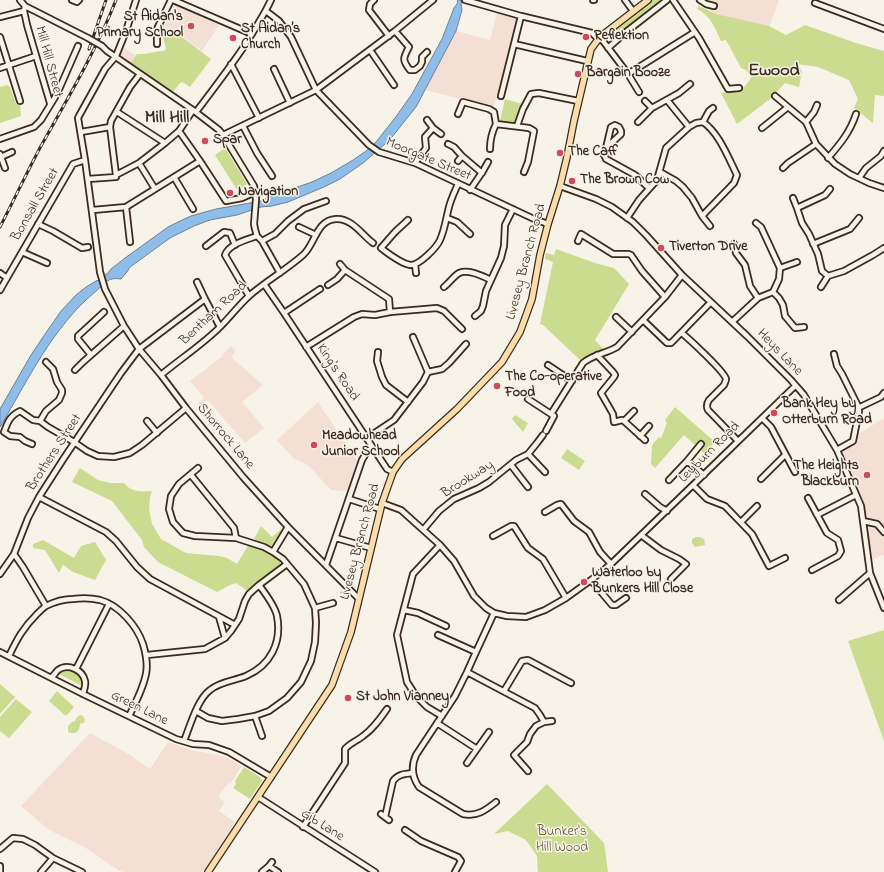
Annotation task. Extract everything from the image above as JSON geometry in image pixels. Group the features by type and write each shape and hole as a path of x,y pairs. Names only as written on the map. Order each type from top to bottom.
{"main road":[{"name":"Livesey Branch Road","path":"208,872 332,685 351,632 380,509 393,472 402,459 457,409 505,359 520,332 532,299 540,255 560,186 587,61 591,49 599,38 648,0"}],"street":[{"name":"Mill Hill Street","path":"0,140 34,127 41,120 50,103 27,25 24,8 20,0"},
{"path":"72,0 77,2 79,0"},
{"path":"136,0 116,56 105,69 79,116 92,210 126,207 200,161"},
{"path":"157,44 157,29 172,0 252,34"},
{"path":"88,179 116,177 116,175 140,163 179,131 231,64 252,34 271,0"},
{"path":"374,0 370,4 369,10 389,36"},
{"path":"223,136 316,90 389,36 433,0"},
{"path":"465,0 521,16 592,33 608,48 628,74 639,92"},
{"path":"625,0 634,11"},
{"path":"608,48 667,0"},
{"path":"673,0 695,32 728,89 739,88"},
{"path":"700,0 706,4 714,6"},
{"path":"815,3 884,29"},
{"path":"0,17 24,8 88,38 102,46 107,51 195,111 218,130 254,186 256,199 254,224 257,236 262,241 280,273"},
{"name":"Moorgate Street","path":"266,11 278,21 291,37 316,90 369,145 379,152 415,163 470,190 548,224"},
{"path":"501,96 521,16"},
{"path":"395,31 409,47 404,56 404,63 410,70 415,70 420,66 422,56 427,52"},
{"path":"628,74 695,32"},
{"path":"0,36 20,102"},
{"path":"514,44 587,61"},
{"path":"50,103 57,94 78,46"},
{"path":"370,50 394,85"},
{"path":"0,68 36,56"},
{"path":"231,64 259,118"},
{"path":"274,69 290,103"},
{"path":"116,175 110,127 111,121 130,87 140,74"},
{"path":"638,122 652,108 679,93 690,84"},
{"path":"517,126 523,109 531,94 539,93 578,101"},
{"path":"776,96 806,122 816,144 834,164 858,178 884,188"},
{"path":"667,100 689,127"},
{"path":"645,101 652,108"},
{"path":"458,114 463,102 490,109 494,112 496,124 492,132 490,149"},
{"path":"806,122 814,112 817,105"},
{"path":"762,128 788,107"},
{"path":"703,122 709,111 713,108"},
{"path":"117,112 166,143"},
{"path":"828,158 853,125 856,114"},
{"path":"427,120 433,128 441,134"},
{"path":"627,218 639,200 657,180 666,148 689,127 696,123 703,122 709,126 718,138 737,175 734,183 702,216"},
{"path":"496,124 529,128 534,131 528,162 524,172"},
{"path":"606,148 621,134 622,131 615,125 611,127 604,155 606,159 635,175 649,188"},
{"path":"243,126 256,153 272,176"},
{"path":"81,132 110,127"},
{"path":"415,163 426,148 425,137 433,128"},
{"path":"179,131 226,200 242,198 255,192"},
{"path":"448,144 454,147 482,173"},
{"path":"783,168 816,144"},
{"path":"858,178 866,168 881,156 884,151"},
{"path":"5,168 0,156 12,152"},
{"path":"458,161 462,156"},
{"name":"Bonsall Street","path":"0,290 73,164 86,160"},
{"path":"470,190 488,162"},
{"path":"140,163 155,189"},
{"path":"660,172 676,181 683,187 710,226"},
{"path":"174,177 193,209"},
{"path":"416,273 415,264 425,258 440,241 449,206 458,184"},
{"name":"Heys Lane","path":"560,186 596,199 612,207 627,218 646,235 682,275 791,380 804,395 837,450 861,506 870,573 884,608"},
{"path":"797,208 825,195 830,189"},
{"path":"792,198 802,223 818,254 822,270 828,276"},
{"path":"262,241 275,234 288,221 304,209 326,201"},
{"path":"126,207 130,242"},
{"path":"475,316 481,311 486,291 501,258 504,246 505,225 512,209"},
{"name":"Shorrock Lane","path":"92,210 100,272 105,289 124,326 139,349 243,477 288,527 358,598"},
{"name":"Bentham Road","path":"161,375 207,339 249,296 305,253 322,225 329,220 337,218 354,224 368,239 397,260 411,265 415,264"},
{"path":"447,218 457,222 470,234"},
{"path":"813,244 850,229 859,218"},
{"path":"377,246 408,220"},
{"path":"732,322 758,298 773,292 779,279 780,268 761,227 756,223"},
{"path":"38,224 82,248 88,247"},
{"path":"299,227 316,235"},
{"path":"206,246 224,232 230,233 235,245"},
{"path":"578,241 581,234 613,254 631,255 642,271 665,297"},
{"path":"249,296 225,255 226,251 240,242 257,236"},
{"path":"734,244 736,253 745,265 750,286 758,298"},
{"path":"821,287 828,276 844,271 884,248"},
{"path":"22,252 47,263"},
{"path":"780,268 796,262"},
{"path":"340,264 345,270 389,299 390,312"},
{"path":"328,285 337,279 345,270"},
{"path":"444,287 458,274 466,272 491,280"},
{"path":"0,273 7,278"},
{"path":"551,414 583,363 589,358 609,352 617,347 665,297 682,275"},
{"path":"197,282 220,327"},
{"name":"King's Road","path":"264,284 387,469 393,472"},
{"path":"284,313 320,289"},
{"path":"773,292 779,298 785,316 790,323 795,328 804,327"},
{"name":"Brothers Street","path":"0,574 14,554 28,518 40,497 74,442 121,373 139,349 205,299"},
{"path":"643,320 667,343 671,343 711,302"},
{"path":"306,347 354,317 362,314 375,315 390,312 438,308 444,311 462,329"},
{"path":"91,354 78,339 78,336 104,312"},
{"path":"616,317 632,332"},
{"path":"75,370 91,354 124,326"},
{"path":"682,333 714,363 725,377 726,382 709,400 707,407 708,410 738,441"},
{"path":"367,438 394,420 423,382 428,372 413,337"},
{"path":"428,372 442,369 466,344"},
{"path":"378,352 377,361 386,385 408,402"},
{"path":"834,354 837,366 858,406 853,441 837,450"},
{"path":"597,355 615,375 601,393 613,414 614,422 624,421 645,440"},
{"path":"40,421 46,411 59,400 62,393 53,368 46,362"},
{"path":"548,365 572,381"},
{"name":"Leyburn Road","path":"494,613 507,616 526,617 545,610 566,598 591,580 611,564 667,511 795,386"},
{"path":"858,408 880,397 884,393"},
{"path":"528,399 555,417 544,432 546,441"},
{"path":"32,444 25,442 20,437 10,436 4,432 12,414 20,411 33,420 40,421 87,451 98,456 114,457 130,453 142,445 186,408"},
{"path":"624,421 634,411"},
{"path":"762,418 771,427 795,472"},
{"path":"147,421 157,433"},
{"path":"640,436 649,426"},
{"path":"544,432 554,430"},
{"name":"Brookway","path":"423,530 439,512 454,499 489,482 517,459 528,454 538,443 544,432"},
{"path":"669,480 701,444"},
{"path":"326,565 362,460 371,445"},
{"path":"528,454 545,472"},
{"path":"761,479 786,455"},
{"path":"687,461 704,475"},
{"path":"511,465 528,487"},
{"path":"196,711 208,718 222,721 238,719 255,716 269,710 287,698 301,682 311,660 315,642 316,623 315,608 304,584 283,559 264,547 236,538 195,536 183,533 173,522 169,509 171,496 179,484 198,468"},
{"path":"190,475 234,528 236,538"},
{"path":"693,485 707,499 725,506 741,522 752,534 769,566 785,558"},
{"path":"645,494 667,511"},
{"path":"817,515 856,495"},
{"path":"40,497 106,532 116,541 137,568 150,579 235,625"},
{"path":"808,498 827,533 838,540 841,551 838,556 812,570"},
{"path":"349,499 380,509"},
{"path":"382,503 401,510 440,545 454,561 474,596 486,608 494,613 468,672 455,696 414,760 413,773 415,781 422,789 463,814 477,814 485,810 496,801"},
{"path":"545,512 561,504 574,521 589,532 600,552 611,564"},
{"path":"741,522 757,506"},
{"path":"863,521 877,524 884,532"},
{"path":"493,536 514,526 528,548 543,559 566,598"},
{"path":"273,552 288,527"},
{"path":"641,535 661,550 686,564 671,579"},
{"path":"336,538 370,548"},
{"path":"440,545 413,574 398,635 407,682 416,696 427,707 442,716"},
{"path":"14,554 46,606"},
{"path":"146,655 205,649 225,638 239,619 245,601 252,591 286,564"},
{"path":"839,600 870,573"},
{"path":"591,580 612,606 616,606 626,598"},
{"path":"184,741 201,700 208,691 220,684 247,676 262,666 271,656 279,629 277,615 259,585"},
{"path":"8,656 22,630 46,606 65,599 82,598 100,600 109,604 118,609 130,621 140,635 146,655 146,673 140,693 129,716"},
{"path":"315,608 333,603"},
{"path":"76,669 109,604"},
{"path":"404,610 418,614 446,626"},
{"path":"219,617 225,638"},
{"path":"438,635 476,652"},
{"name":"Green Lane","path":"0,652 176,739 193,744 209,745 230,752 271,777"},
{"path":"504,691 522,660 528,660 571,683"},
{"path":"52,677 58,669 67,667 76,669 85,679 86,684 83,694"},
{"path":"468,672 535,708 544,722"},
{"path":"303,827 345,763 345,749 376,725 387,709"},
{"path":"255,716 262,736"},
{"path":"528,771 514,755 528,742 530,734 536,726 544,722 552,721"},
{"path":"437,723 477,749"},
{"path":"468,763 488,732"},
{"path":"385,817 393,781 400,775 413,773"},
{"name":"Gib Lane","path":"258,797 375,872"},
{"path":"405,830 421,840 458,856 460,860 455,872"},
{"path":"0,849 13,838 24,839 53,858 82,872"},
{"path":"41,872 53,858"},
{"path":"262,872 270,864 278,872"},
{"path":"0,866 0,872"}],"shaded area":[{"path":"694,0 779,0 769,27 716,14"},
{"name":"St Aidan's Primary School","path":"175,4 219,25 202,51 185,38 163,28"},
{"path":"497,13 517,18 494,107 425,90 456,31 490,40"},
{"path":"122,46 136,56 130,64 119,57"},
{"path":"231,346 236,351 231,357 263,385 242,402 264,428 245,443 208,400 200,406 198,403 204,398 190,381 223,356 222,355"},
{"name":"Meadowhead Junior School","path":"318,402 350,451 359,462 350,488 344,491 331,490 308,465 294,459 277,440"},
{"name":"The Heights Blackburn","path":"884,418 884,555 871,560 861,499 840,451 858,434"},
{"path":"90,733 130,755 150,769 168,742 191,750 218,755 230,759 242,766 230,784 228,783 218,797 225,802 219,811 235,822 203,872 124,872 118,870 86,848 49,830 21,806"}],"green space":[{"path":"652,0 662,0 613,40 609,35"},
{"path":"699,6 716,14 769,26 786,35 805,25 884,51 884,96 875,95 873,123 854,108 858,99 849,80 818,67 797,64 802,71 799,87 785,83 770,99 737,124 721,93 745,86 751,78 746,70 741,68 726,40 721,41 706,15 697,9"},
{"path":"162,28 182,37 211,59 190,87 181,82 171,94 130,64 137,54 164,51 166,48 161,32"},
{"path":"7,85 10,87 16,104 20,103 21,116 0,123 0,87"},
{"path":"505,99 523,104 516,123 514,124 500,121"},
{"path":"225,148 247,184 237,190 215,155"},
{"path":"556,249 614,268 629,284 595,340 606,352 582,362 543,325 540,324 553,262 545,259 546,253 554,255"},
{"path":"675,407 715,442 704,453 684,435 655,468 651,464 652,445 659,437 661,438 667,423 665,420"},
{"path":"515,415 528,423 523,432 512,419"},
{"path":"567,449 585,461 579,470 561,458"},
{"path":"80,468 98,480 110,483 124,483 136,491 152,491 149,509 152,524 161,539 186,553 219,556 227,558 237,564 249,544 273,555 279,560 282,566 249,592 236,583 217,592 158,562 144,547 142,540 112,501 72,482"},
{"path":"261,526 272,537 284,527 274,545 269,546 254,539"},
{"path":"696,537 704,539 705,545 695,547 692,543 692,539"},
{"path":"43,540 74,558 81,546 95,542 106,560 95,580 73,572 63,565 59,573 45,550 33,548 33,544"},
{"path":"884,630 884,741 848,641"},
{"path":"71,669 82,678 82,686 57,673 60,670"},
{"path":"0,684 15,697 0,714"},
{"path":"57,691 74,707 66,716 49,701"},
{"path":"16,699 32,712 9,738 0,731 0,717"},
{"path":"80,715 83,716 85,720 84,723 80,724 77,732 68,732 68,726"},
{"path":"244,767 260,777 262,781 250,799 233,788 236,784 235,781"},
{"name":"Bunker's Hill Wood","path":"547,784 604,843 608,872 538,872 537,856 526,840 508,831 494,834"}],"water":[{"path":"458,0 462,0 462,10 456,31 416,107 385,144 363,163 340,179 324,187 288,202 210,220 194,226 170,238 130,267 121,279 113,279 105,282 80,306 53,338 0,427 0,409 31,355 61,311 86,287 99,280 125,258 168,227 180,221 191,216 216,209 261,201 312,182 353,160 376,142 412,94 442,39"}],"railway":[{"path":"89,49 106,0"},
{"path":"0,227 41,146 91,56 116,0"}],"place":[{"name":"St Aidan's Primary School","path":"191,26"},
{"name":"Reflektion","path":"586,37"},
{"name":"St Aidan’s Church","path":"233,38"},
{"name":"Bargain Booze","path":"578,74"},
{"name":"Spar","path":"205,141"},
{"name":"The Caff","path":"560,153"},
{"name":"The Brown Cow","path":"572,181"},
{"name":"Navigation","path":"230,193"},
{"name":"Tiverton Drive","path":"661,248"},
{"name":"The Co-operative Food","path":"497,386"},
{"name":"Bank Hey by Otterburn Road","path":"774,413"},
{"name":"Meadowhead Junior School","path":"314,445"},
{"name":"The Heights Blackburn","path":"867,475"},
{"name":"Waterloo by Bunkers Hill Close","path":"584,582"},
{"name":"St John Vianney","path":"348,698"}],"district":[{"name":"Ewood","path":"774,72"},
{"name":"Mill Hill","path":"167,119"}]}
